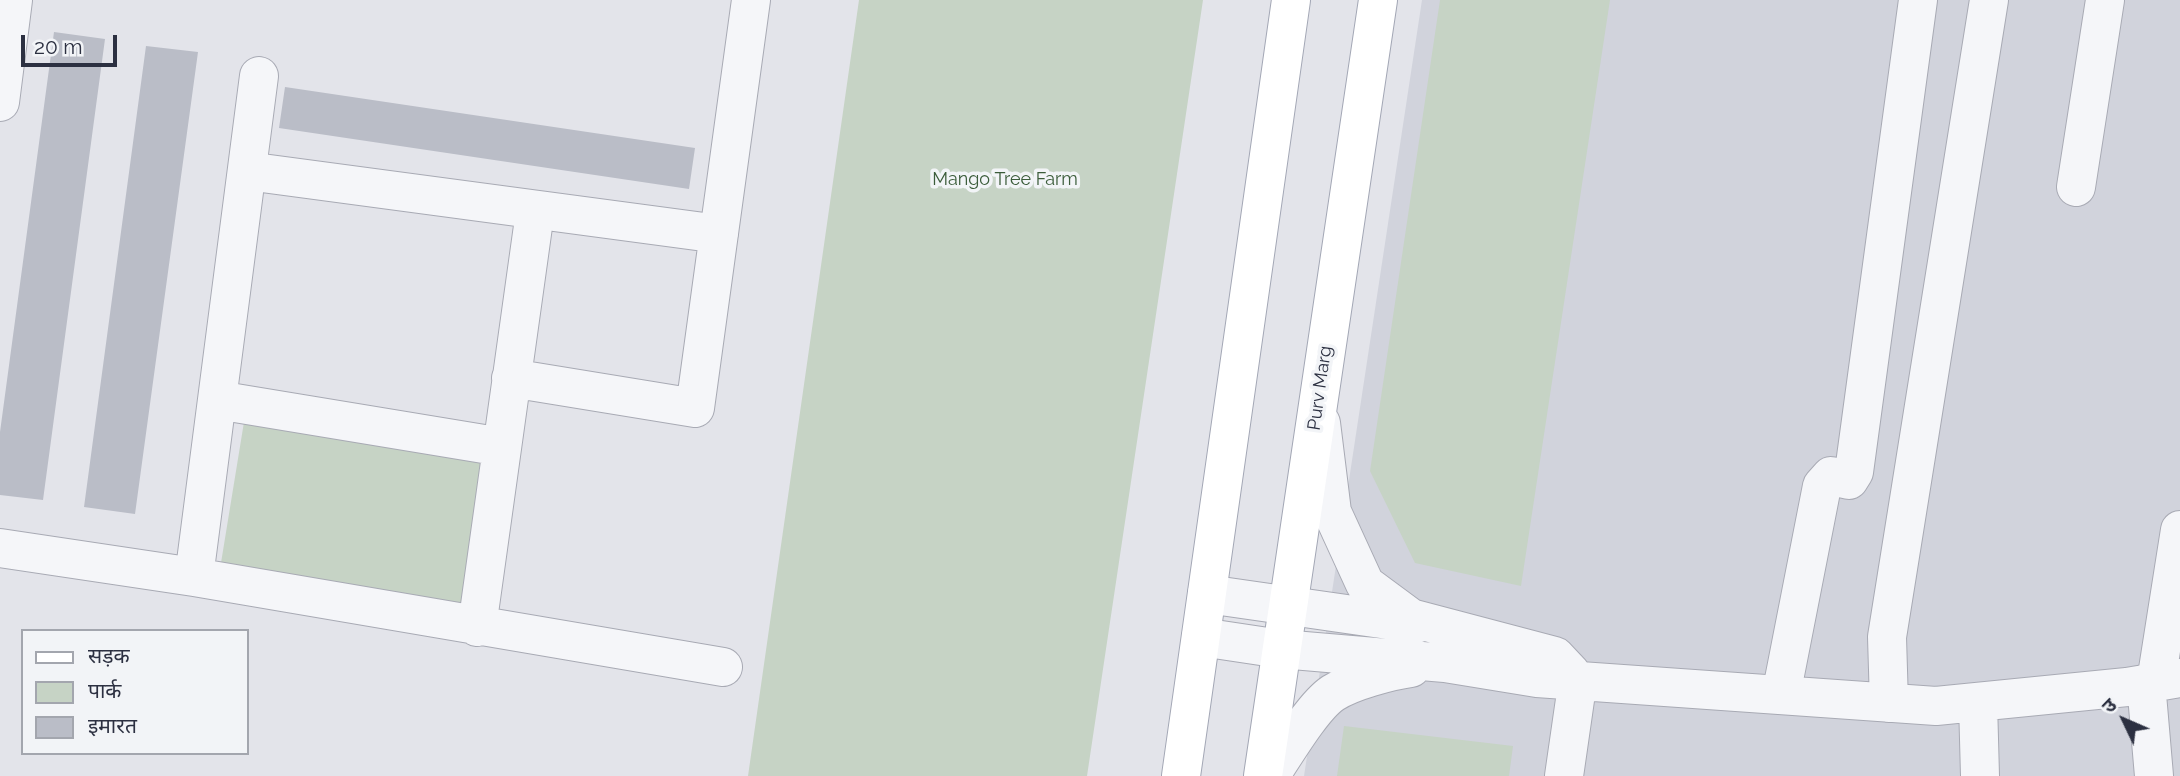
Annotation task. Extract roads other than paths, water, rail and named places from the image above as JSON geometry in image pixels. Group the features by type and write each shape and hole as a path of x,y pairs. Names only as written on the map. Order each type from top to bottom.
{"main road":[{"path":"1181,776 1292,0"},
{"name":"Purv Marg","path":"1263,776 1378,0"}],"street":[{"path":"0,102 13,0"},
{"path":"511,378 695,408 751,0"},
{"path":"1782,695 1822,486 1831,476 1849,480 1854,472 1918,0"},
{"path":"1889,703 1887,637 1989,0"},
{"path":"2076,187 2105,0"},
{"path":"194,577 259,76"},
{"path":"247,171 535,212 719,234"},
{"path":"477,627 535,212"},
{"path":"217,400 502,447"},
{"path":"1318,402 1332,512 1365,584 1449,646"},
{"path":"2133,776 2180,530"},
{"path":"0,548 194,577 723,667"},
{"path":"1207,594 1288,604 1449,646 1537,678 1936,706 2152,682"},
{"path":"1201,637 1281,649 1449,646"},
{"path":"1270,776 1301,730 1333,693 1449,646"},
{"path":"1564,776 1578,680"},
{"path":"2152,682 2154,776"},
{"path":"1978,702 1980,776"},
{"path":"2171,776 2180,775"}],"park label":[{"name":"Mango Tree Farm","path":"1005,180"}]}
